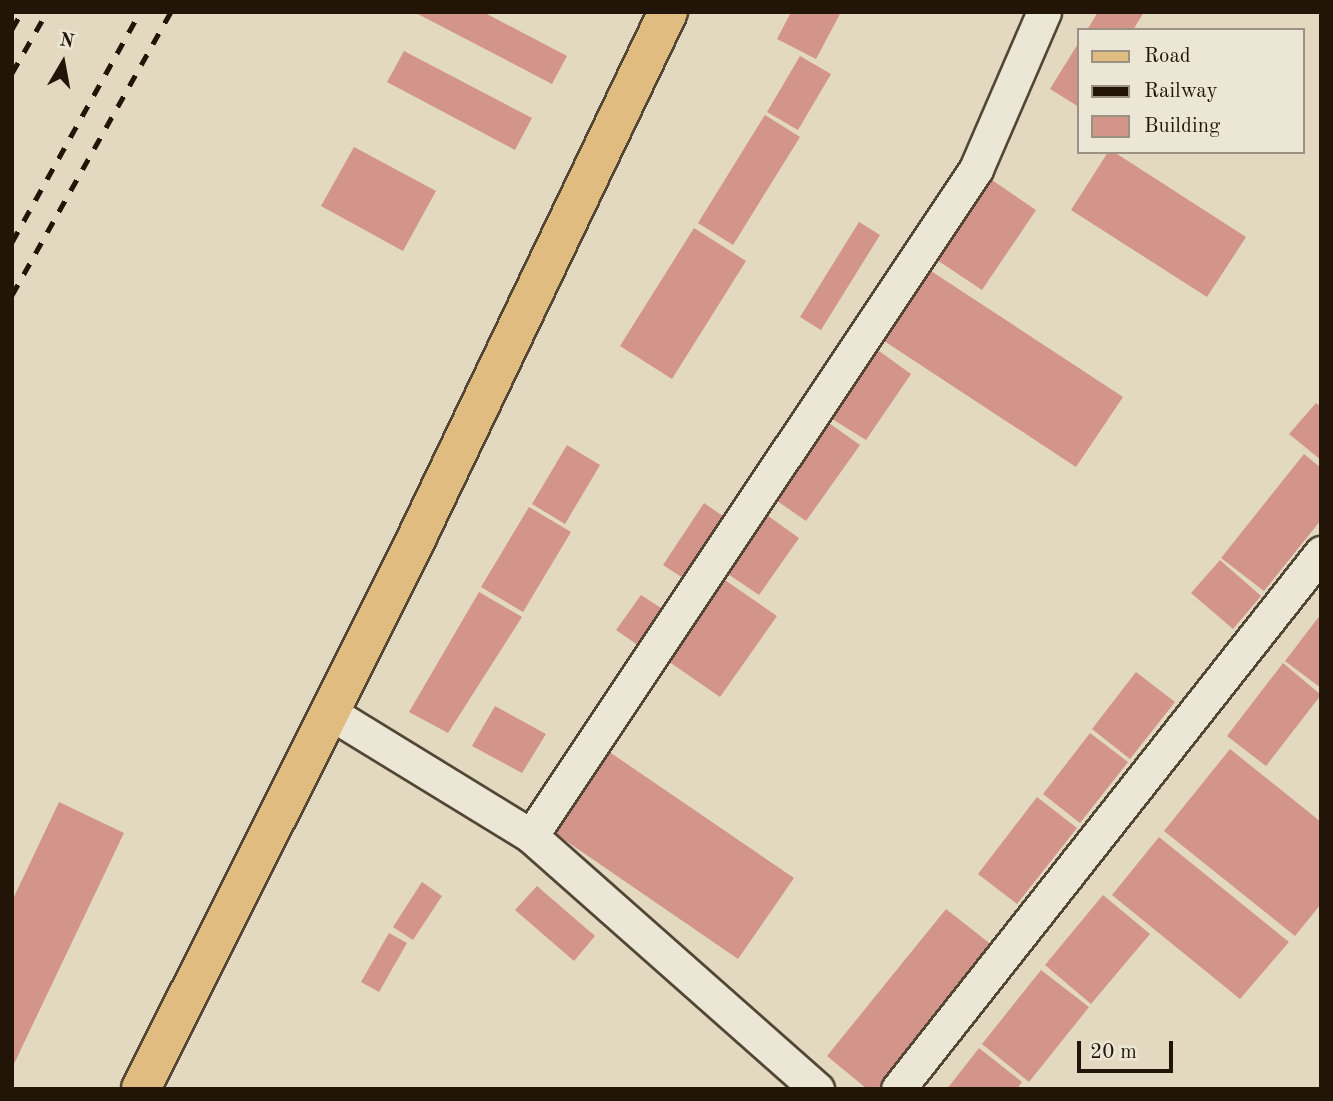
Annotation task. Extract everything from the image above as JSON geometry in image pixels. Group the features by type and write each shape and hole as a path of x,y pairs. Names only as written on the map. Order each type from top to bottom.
{"main road":[{"path":"141,1089 551,262 668,12"}],"street":[{"path":"531,836 976,169 1044,12"},
{"path":"898,1089 1321,554"},
{"path":"329,712 531,836 817,1089"}],"building":[{"path":"414,12 483,12 567,56 552,84"},
{"path":"791,12 841,12 816,59 777,39"},
{"path":"1098,12 1144,12 1134,28 1088,28"},
{"path":"1078,44 1078,106 1050,89"},
{"path":"404,51 532,118 515,150 387,82"},
{"path":"800,56 831,74 798,130 767,112"},
{"path":"765,115 800,137 733,245 698,223"},
{"path":"354,147 436,191 403,251 321,206"},
{"path":"1107,154 1117,154 1246,237 1207,297 1071,210"},
{"path":"989,178 1036,210 982,290 934,258"},
{"path":"859,222 880,235 821,330 800,317"},
{"path":"694,228 746,261 672,379 620,346"},
{"path":"928,269 1123,397 1076,467 881,339"},
{"path":"875,348 911,374 866,440 829,417"},
{"path":"1316,403 1321,407 1321,460 1289,434"},
{"path":"826,421 860,445 806,521 773,498"},
{"path":"567,445 600,465 565,524 532,504"},
{"path":"1304,454 1321,468 1321,520 1264,591 1221,558"},
{"path":"704,503 730,521 689,582 663,565"},
{"path":"529,507 571,532 523,612 481,587"},
{"path":"764,513 799,538 759,595 725,572"},
{"path":"1220,560 1261,596 1233,629 1191,593"},
{"path":"722,578 777,616 720,697 665,659"},
{"path":"479,592 522,617 448,733 409,712"},
{"path":"641,595 667,612 642,648 616,630"},
{"path":"1321,614 1321,688 1285,661"},
{"path":"1283,663 1321,695 1266,766 1227,736"},
{"path":"1136,672 1175,702 1130,759 1092,729"},
{"path":"495,706 546,734 522,773 472,746"},
{"path":"1090,733 1128,762 1080,823 1043,794"},
{"path":"1230,749 1321,822 1321,904 1295,936 1164,831"},
{"path":"608,751 794,878 738,959 553,832"},
{"path":"1037,797 1077,828 1017,904 978,874"},
{"path":"59,802 124,833 12,1068 12,901"},
{"path":"1159,837 1289,942 1240,999 1112,895"},
{"path":"422,882 442,896 413,940 393,927"},
{"path":"537,886 595,936 574,961 515,910"},
{"path":"1103,895 1150,934 1091,1004 1045,965"},
{"path":"946,909 993,946 877,1089 867,1089 827,1056"},
{"path":"389,933 407,943 379,992 361,982"},
{"path":"1041,970 1089,1007 1029,1082 982,1044"},
{"path":"979,1048 1022,1082 1017,1089 947,1089"}],"railway":[{"path":"12,29 22,12"},
{"path":"12,73 47,12"},
{"path":"12,242 140,12"},
{"path":"12,295 171,12"}]}
